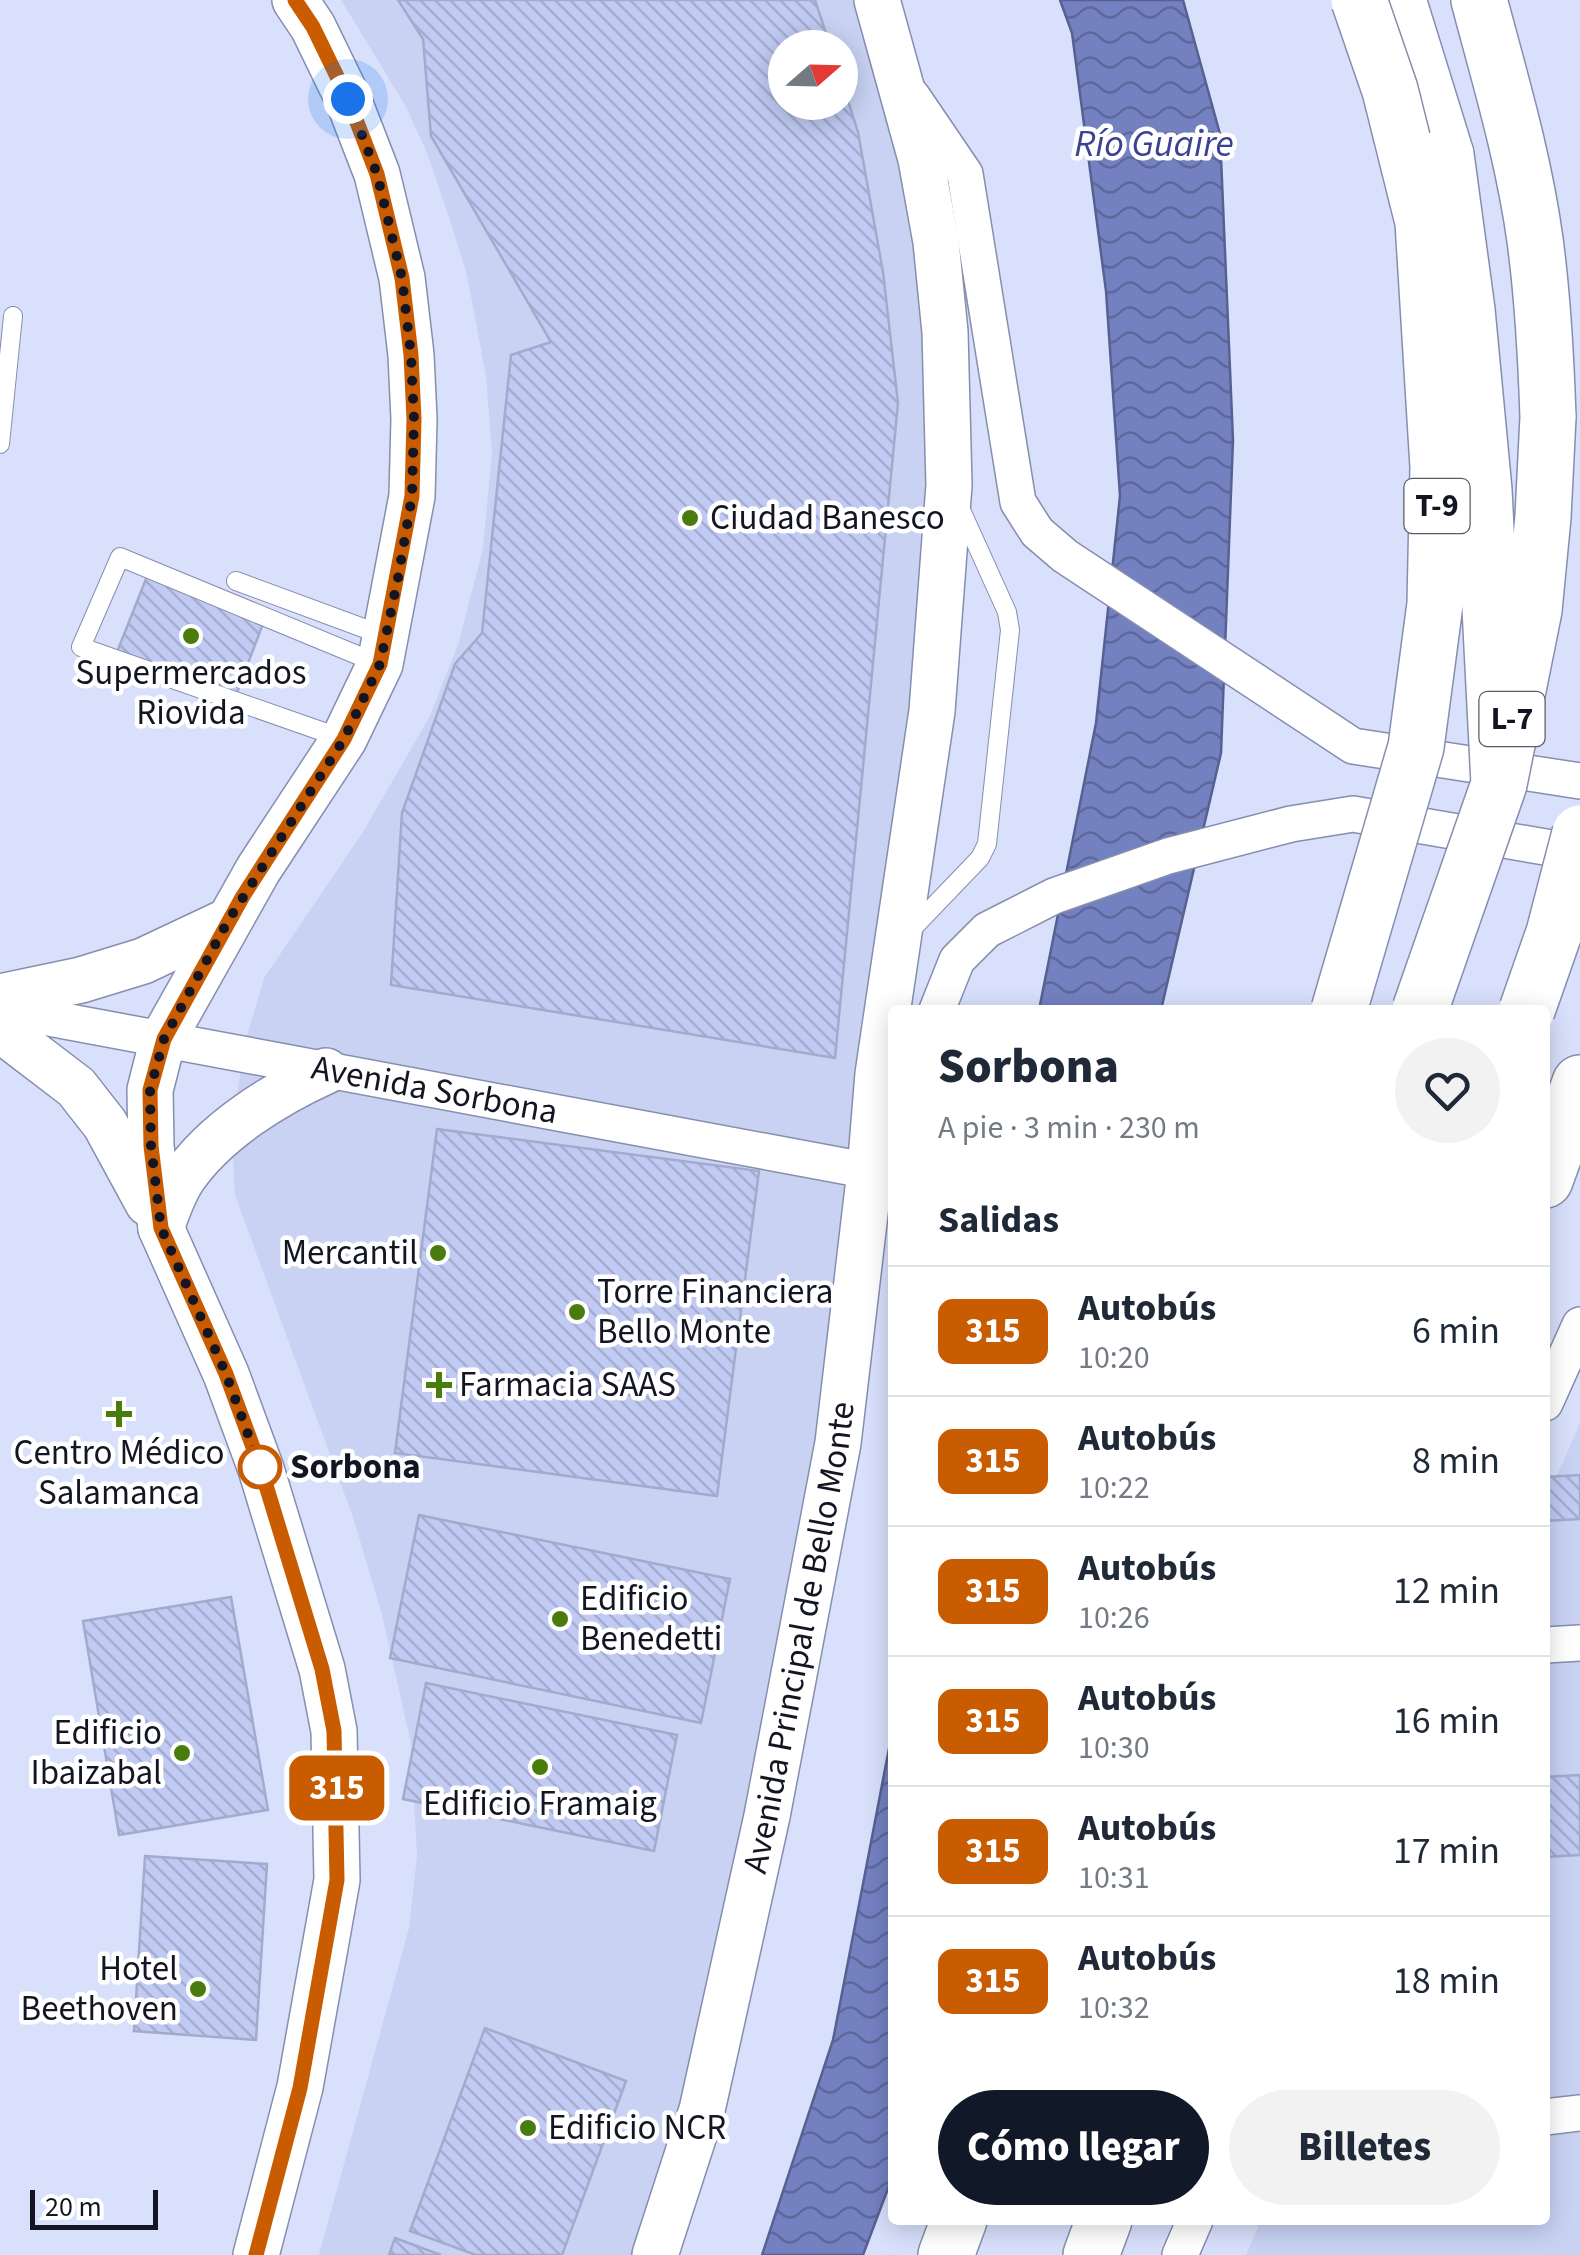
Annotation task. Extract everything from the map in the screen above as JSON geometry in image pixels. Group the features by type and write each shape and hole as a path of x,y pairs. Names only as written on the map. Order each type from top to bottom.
{"highway":[{"name":"T-9","path":"1340,1005 1416,747 1435,604 1437,506 1422,222 1390,90 1358,0"},
{"path":"1398,0 1446,155 1467,310 1482,472 1499,784"},
{"name":"L-7","path":"1422,1005 1499,784 1534,610 1548,416 1546,332 1535,236 1510,114 1479,0"},
{"path":"1529,1005 1554,933 1580,833"},
{"path":"1550,1166 1580,1083"},
{"path":"946,2255 957,2225"},
{"path":"1090,2255 1102,2225"}],"street":[{"path":"161,1228 151,1146 150,1090 164,1039 228,921 344,739 382,650 412,496 414,419 402,278 377,174 348,99 313,27 295,0"},
{"name":"Avenida Principal de Bello Monte","path":"655,2255 702,2110 770,1798 838,1443 881,1154 878,1074 932,711 949,485 945,332 936,242 921,159 877,0"},
{"path":"901,79 965,174 1018,502 1037,532 1065,556 1353,746 1580,781"},
{"path":"939,1005 957,960 987,930 1019,913 1054,896 1168,856 1290,824 1353,814 1580,853"},
{"path":"0,997 82,980 143,961 228,921"},
{"name":"Avenida Sorbona","path":"0,1009 326,1070 881,1154"},
{"path":"0,1029 76,1087 105,1124 161,1228 226,1374 261,1469 322,1669 334,1731 337,1880 300,2088 256,2255"},
{"path":"161,1228 184,1178 206,1153 284,1092 326,1070"},
{"path":"1550,1392 1580,1325"},
{"path":"1550,1645 1580,1642"},
{"path":"1550,2115 1580,2112"},
{"path":"1180,2255 1193,2225"}],"lane":[{"path":"0,444 13,316"},
{"path":"896,946 980,858 987,844 1010,630 1007,612 949,485"},
{"path":"344,739 82,647 120,557 382,650"},
{"path":"236,580 382,650"}],"shaded area":[{"path":"341,0 878,0 963,520 958,680 898,1005 888,1005 888,1073 849,1339 649,2255 319,2255 409,1928 417,1856 411,1743 382,1615 354,1520 235,1195 233,1158 244,1046 264,978 363,832 430,716 459,642 483,548 492,453 486,376 467,275 448,214 405,105"},
{"path":"1580,1423 1580,2255 1246,2255 1259,2225 1550,2225 1550,1492"}],"water":[{"name":"Río Guaire","path":"1060,0 1183,0 1220,134 1233,440 1221,753 1162,1005 1040,1005 1096,723 1120,496 1106,291 1072,33"},
{"path":"888,1754 888,2189 863,2255 762,2255 833,2040"}],"building":[{"name":"Ciudad Banesco","path":"398,0 815,0 825,30 768,30 768,120 854,120 883,272 898,403 835,1058 391,985 402,813 455,664 482,633 511,355 551,342 431,136 423,39"},
{"name":"Supermercados Riovida","path":"148,574 264,621 235,698 117,652"},
{"name":"Torre Financiera Bello Monte","path":"437,1129 759,1171 717,1496 395,1453"},
{"path":"1580,1475 1580,1519 1550,1521 1550,1477"},
{"name":"Edificio Benedetti","path":"419,1515 730,1579 701,1723 390,1658"},
{"name":"Edificio Ibaizabal","path":"231,1597 268,1810 119,1835 83,1621"},
{"name":"Edificio Framaig","path":"426,1683 677,1735 654,1851 403,1799"},
{"path":"1580,1775 1580,1855 1550,1857 1550,1777"},
{"name":"Hotel Beethoven","path":"145,1856 267,1864 256,2040 134,2031"},
{"name":"Edificio NCR","path":"485,2028 626,2081 562,2255 476,2255 410,2231"},
{"path":"395,2238 441,2255 389,2255"}],"bus line":[{"name":"315","path":"256,2255 300,2088 337,1880 334,1731 322,1669 261,1469 226,1374 161,1228 151,1146 150,1090 164,1039 258,870 344,739 380,664 412,496 414,419 402,278 377,174 348,99 313,27 295,0"}],"place":[{"name":"Ciudad Banesco","path":"690,518"},
{"name":"Supermercados Riovida","path":"191,636"},
{"name":"Mercantil","path":"438,1253"},
{"name":"Torre Financiera Bello Monte","path":"577,1312"},
{"name":"Farmacia SAAS","path":"439,1385"},
{"name":"Centro Médico Salamanca","path":"119,1414"},
{"name":"Sorbona","path":"260,1467"},
{"name":"Edificio Benedetti","path":"560,1619"},
{"name":"Edificio Ibaizabal","path":"182,1753"},
{"name":"Edificio Framaig","path":"540,1767"},
{"name":"Hotel Beethoven","path":"198,1989"},
{"name":"Edificio NCR","path":"528,2128"}],"route":[{"path":"260,1467 226,1374 161,1228 151,1146 150,1090 164,1039 228,921 344,739 380,664 398,578 412,496 411,355 402,278 377,174 348,99"}]}
